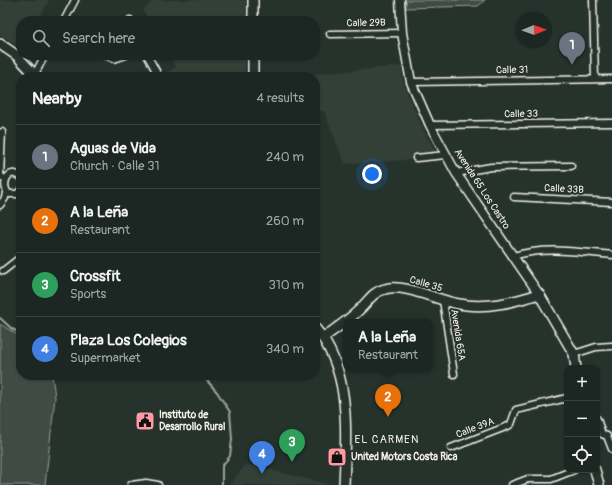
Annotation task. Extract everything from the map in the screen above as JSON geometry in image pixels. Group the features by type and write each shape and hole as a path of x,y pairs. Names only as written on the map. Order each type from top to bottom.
{"main road":[{"path":"253,0 253,16"},
{"path":"0,44 16,54"},
{"path":"21,60 32,72"},
{"path":"253,60 253,72"},
{"name":"Calle 35","path":"347,319 360,309 372,295 385,288 401,288 442,300 476,306 496,305 540,294"},
{"name":"Avenida 65 Los Castro","path":"540,294 574,354"},
{"name":"Calle 35","path":"323,338 343,322"},
{"path":"320,334 338,372 342,388 345,413 344,485"},
{"path":"574,354 576,365"},
{"path":"596,473 599,485"}],"street":[{"path":"67,16 75,0"},
{"name":"Avenida 65 Los Castro","path":"400,0 402,33 411,82 430,125 456,173 540,294"},
{"path":"593,0 595,79"},
{"name":"Calle 29B","path":"330,34 402,33"},
{"path":"38,72 43,60"},
{"path":"150,60 156,70"},
{"name":"Calle 31","path":"411,82 612,78"},
{"name":"Calle 33","path":"430,125 612,123"},
{"path":"2,132 0,175 4,178"},
{"path":"416,158 446,155"},
{"path":"456,173 490,167 571,166"},
{"path":"0,205 5,198 6,192 2,184 4,178 12,173 16,175"},
{"path":"6,192 13,195 16,193"},
{"name":"Calle 33B","path":"514,197 612,202"},
{"path":"513,256 530,250 556,249 612,255"},
{"path":"3,272 16,261"},
{"name":"Avenida 65A","path":"442,300 454,374"},
{"path":"574,354 596,348 612,346"},
{"name":"Calle 39A","path":"451,448 508,426 511,424 514,412 516,410 564,399"},
{"path":"600,428 602,434 609,436 612,449"},
{"path":"512,485 528,479 551,479 566,473"},
{"path":"131,485 146,483 158,485"}],"shaded area":[{"path":"0,0 49,0 41,16 16,16 16,45 0,35"},
{"path":"151,0 246,0 246,16 146,16 143,10 152,2"},
{"path":"406,0 485,0 478,6 406,8"},
{"path":"172,60 246,60 245,72 167,72 176,67"},
{"path":"401,66 404,85 425,133 439,158 345,164 324,111 320,111 320,74"},
{"path":"0,324 16,334 16,380 53,380 55,397 45,485 0,485"},
{"path":"246,464 332,485 229,485"}],"waterway":[{"path":"0,318 16,331"},
{"path":"206,380 217,392 230,412 232,439 230,456 222,466 222,485"}],"place":[{"name":"Aguas de Vida","path":"572,65"},
{"name":"A la Leña","path":"388,417"},
{"name":"Instituto de Desarrollo Rural","path":"145,421"},
{"name":"United Motors Costa Rica","path":"337,457"},
{"name":"Crossfit","path":"292,462"},
{"name":"Plaza Los Colegios","path":"262,474"}],"district":[{"name":"EL CARMEN","path":"387,439"}]}
